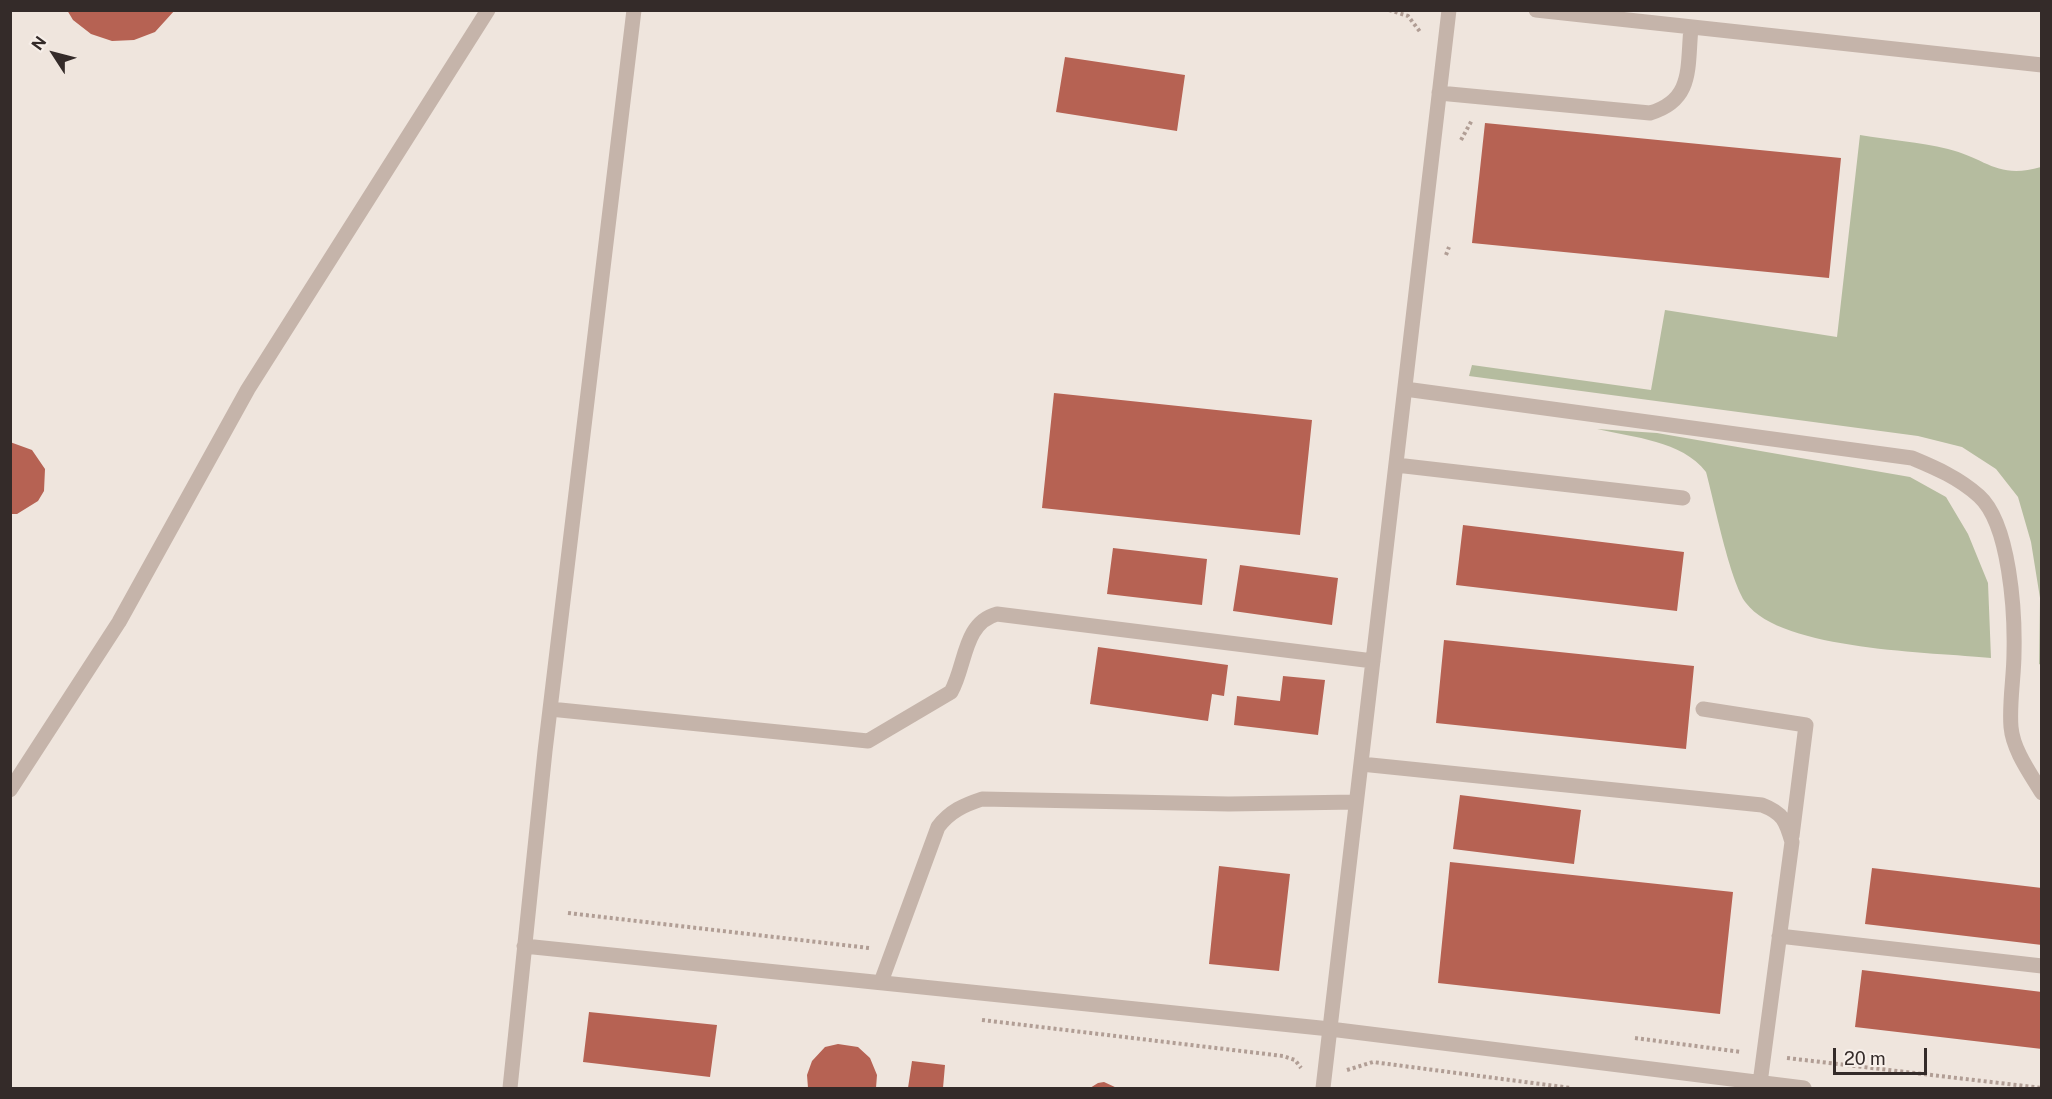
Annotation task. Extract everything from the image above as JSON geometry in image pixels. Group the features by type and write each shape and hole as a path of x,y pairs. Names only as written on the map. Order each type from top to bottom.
{"lane":[{"path":"10,790 119,622 248,389 488,10"},
{"path":"510,1089 550,709 634,10"},
{"path":"1323,1089 1449,10"},
{"path":"1536,10 2042,65"},
{"path":"1439,93 1650,113 1673,104 1681,94 1691,28"},
{"path":"1405,390 1912,458 1948,472 1981,497 1999,531 2011,581 2014,652 2011,728 2022,760 2042,793"},
{"path":"1396,465 1683,498"},
{"path":"550,709 868,741 951,692 957,682 975,627 985,617 997,614 1373,661"},
{"path":"1704,709 1806,725 1760,1083"},
{"path":"1361,764 1762,805 1777,811 1787,825 1791,842"},
{"path":"881,982 938,827 945,817 962,806 982,799 1229,804 1356,802"},
{"path":"1779,936 2042,966"},
{"path":"524,946 1330,1029 1804,1089"}],"path":[{"path":"568,913 881,949"},
{"path":"982,1020 1283,1056 1295,1060 1304,1071"},
{"path":"1635,1038 2042,1088"},
{"path":"1344,1079 1347,1070 1373,1062 1571,1089"}],"green space":[{"path":"1860,135 1948,149 1992,166 2013,171 2041,167 2041,665 2039,664 2040,598 2031,542 2018,497 1996,469 1962,447 1918,436 1469,376 1472,365 1651,390 1665,310 1837,337"},
{"path":"1597,429 1657,433 1910,477 1946,497 1968,534 1988,583 1991,658 1897,651 1824,640 1791,631 1764,619 1746,603 1734,578 1706,472 1696,461 1670,447"}],"building":[{"path":"67,10 175,10 155,32 134,40 112,41 91,34 73,20"},
{"path":"1065,57 1185,75 1177,131 1056,112"},
{"path":"1485,123 1841,158 1829,278 1472,243"},
{"path":"1054,393 1312,420 1300,535 1042,508"},
{"path":"10,442 32,450 45,469 44,491 38,501 17,514 10,514"},
{"path":"1463,525 1684,552 1677,611 1456,585"},
{"path":"1113,548 1207,559 1202,605 1107,594"},
{"path":"1240,565 1338,578 1332,625 1233,611"},
{"path":"1444,640 1694,666 1686,749 1436,723"},
{"path":"1098,647 1228,665 1224,696 1212,694 1208,721 1090,704"},
{"path":"1283,676 1325,680 1318,735 1234,725 1237,696 1280,701"},
{"path":"1460,795 1581,810 1574,864 1453,849"},
{"path":"1450,862 1733,892 1720,1014 1438,983"},
{"path":"1219,866 1290,874 1279,971 1209,964"},
{"path":"1872,868 2042,888 2042,945 1865,924"},
{"path":"1862,970 2042,992 2042,1049 1855,1027"},
{"path":"589,1012 717,1025 710,1077 583,1062"},
{"path":"838,1044 858,1047 870,1058 877,1075 876,1088 808,1088 807,1075 812,1061 825,1047"},
{"path":"912,1061 945,1065 943,1088 908,1088"},
{"path":"1104,1082 1117,1088 1090,1088 1098,1083"}]}
